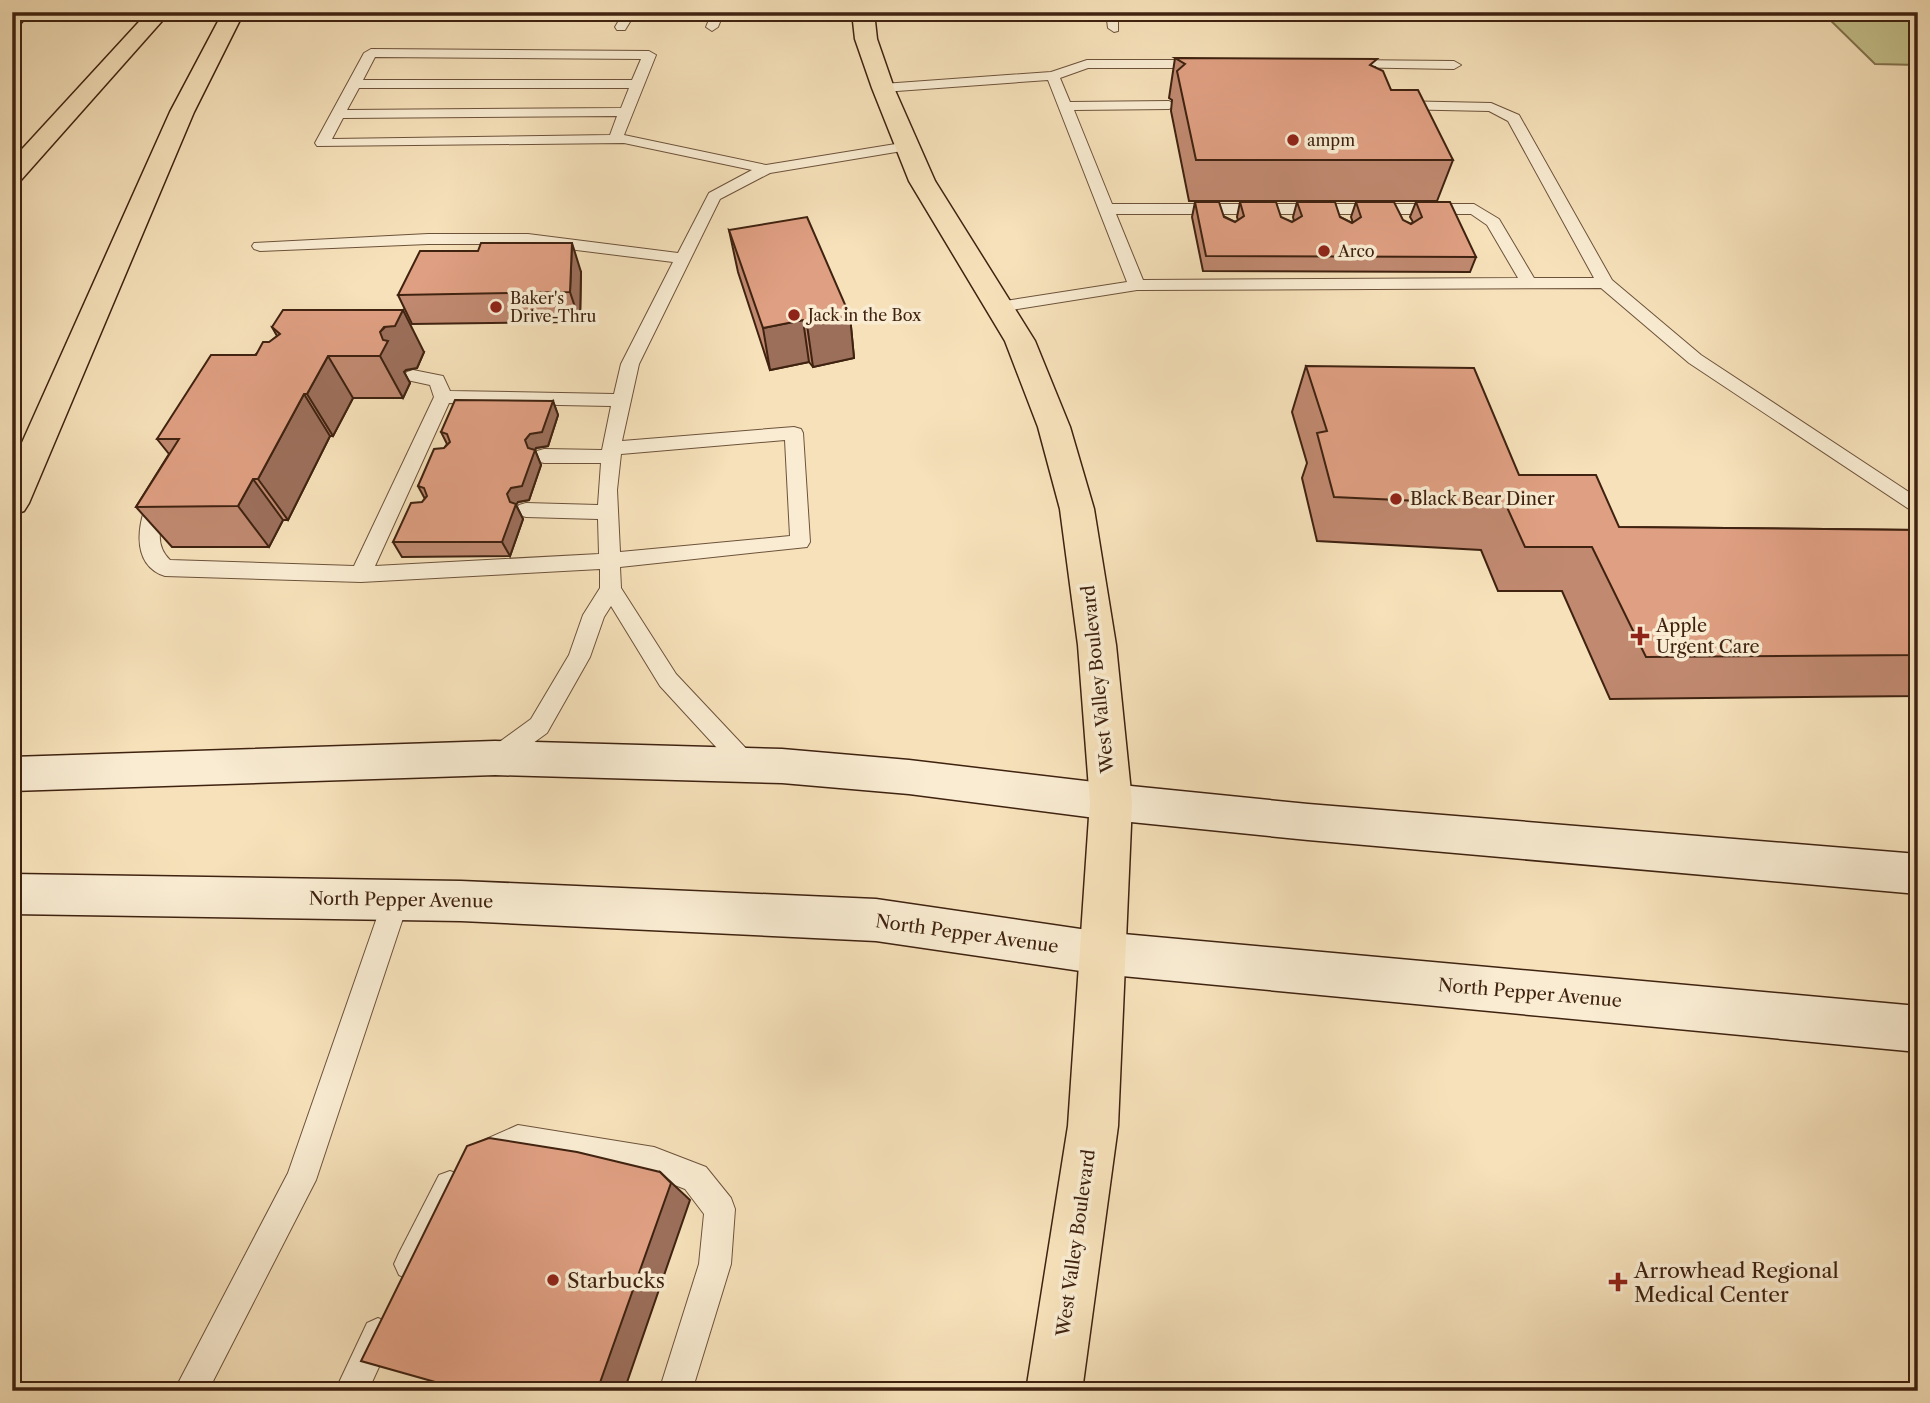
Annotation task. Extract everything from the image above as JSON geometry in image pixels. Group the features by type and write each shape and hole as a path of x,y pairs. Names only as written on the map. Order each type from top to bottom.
{"main road":[{"path":"12,19 20,12"},
{"path":"12,175 160,12"},
{"path":"12,503 182,111 234,12"},
{"name":"West Valley Boulevard","path":"863,12 866,39 883,88 922,181 1020,341 1049,415 1077,509 1097,645 1111,802 1093,1126 1054,1391"},
{"path":"12,774 495,758 747,765 909,777 1111,802 1308,822 1918,874"},
{"name":"North Pepper Avenue","path":"12,894 396,900 650,908 876,920 1101,953 1918,1029"}],"lane":[{"path":"497,12 507,12"},
{"path":"621,27 630,12"},
{"path":"712,27 718,12"},
{"path":"1112,12 1114,28"},
{"path":"615,139 649,55 370,53 322,143 615,139 645,142 766,169"},
{"path":"883,88 1054,76 1087,64 1223,64"},
{"path":"1332,65 1454,65"},
{"path":"1054,76 1137,285"},
{"path":"354,84 637,84"},
{"path":"1066,106 1169,105"},
{"path":"1381,105 1491,107 1514,118 1605,283 1695,359 1849,460 1918,509"},
{"path":"338,114 626,112"},
{"path":"747,765 668,680 611,589 607,489 611,452 630,364 713,196 766,169 908,146"},
{"path":"1106,209 1338,209 1398,214 1474,209 1493,222 1529,283"},
{"path":"1224,209 1230,230"},
{"path":"1280,209 1287,230"},
{"path":"1338,209 1346,231"},
{"path":"260,246 428,239 528,239 683,258"},
{"path":"999,307 1137,285 1241,278 1425,278 1529,283 1605,283"},
{"path":"361,574 391,509 426,455 443,397 437,380 413,376"},
{"path":"443,397 621,400"},
{"path":"164,481 147,544 153,559 165,568 361,574 564,565 800,542 794,433 611,452 544,456"},
{"path":"391,509 412,509"},
{"path":"526,510 608,512"},
{"path":"495,758 539,726 579,657 594,615 611,589"},
{"path":"190,1391 301,1180 396,900"},
{"path":"351,1391 430,1220 453,1180 484,1154 518,1140 654,1162 695,1178 719,1209 715,1264 675,1391"}],"shaded area":[{"path":"1822,12 1918,12 1918,65 1875,64"}],"building":[{"path":"1175,58 1377,59 1370,65 1383,71 1391,90 1418,90 1453,160 1196,160 1177,71 1185,64"},
{"path":"1195,202 1219,202 1224,217 1235,222 1244,216 1240,202 1276,202 1281,217 1292,222 1302,216 1297,202 1335,202 1340,217 1352,223 1361,217 1356,202 1394,202 1403,220 1411,224 1422,217 1416,202 1450,202 1476,257 1206,256"},
{"path":"807,217 850,316 807,325 803,320 763,328 729,230"},
{"path":"481,243 572,243 570,292 398,295 420,251 478,251"},
{"path":"283,310 403,310 395,326 384,327 380,332 383,340 388,341 380,356 328,356 258,479 253,479 238,506 136,507 179,439 157,439 211,355 256,355 263,342 269,342 280,334 272,327"},
{"path":"1306,366 1474,368 1519,475 1596,475 1619,527 1918,530 1918,655 1646,657 1592,547 1525,547 1506,505 1334,497 1317,433 1327,431"},
{"path":"455,400 553,401 542,432 530,434 525,440 528,448 535,450 522,486 511,488 507,494 510,502 516,504 502,542 393,542 411,503 422,502 427,496 424,488 418,486 434,449 444,448 450,442 447,434 441,432"},
{"name":"Starbucks","path":"489,1138 577,1152 660,1172 671,1183 597,1391 467,1391 361,1361 467,1146"}],"place":[{"name":"ampm","path":"1293,140"},
{"name":"Arco","path":"1324,251"},
{"name":"Baker's Drive-Thru","path":"496,307"},
{"name":"Jack in the Box","path":"794,315"},
{"name":"Black Bear Diner","path":"1396,499"},
{"name":"Apple Urgent Care","path":"1640,636"},
{"name":"Starbucks","path":"553,1280"},
{"name":"Arrowhead Regional Medical Center","path":"1618,1282"}]}
